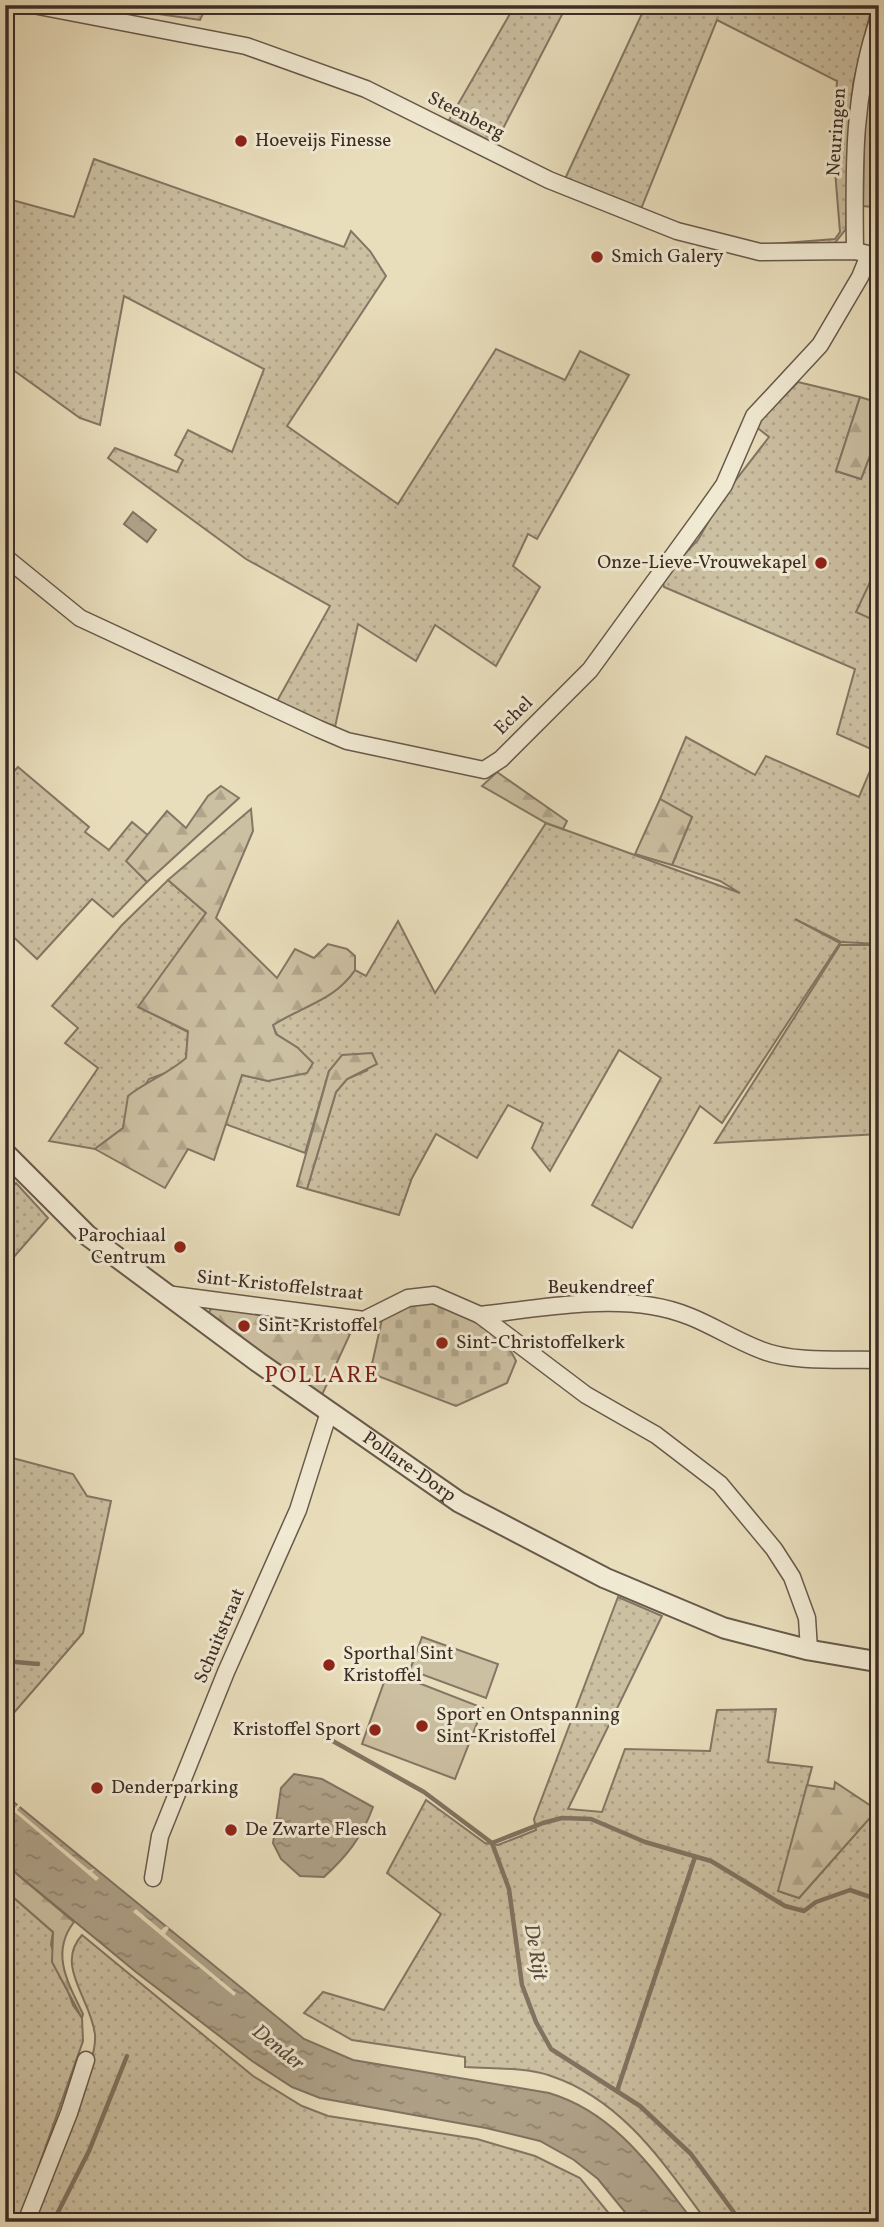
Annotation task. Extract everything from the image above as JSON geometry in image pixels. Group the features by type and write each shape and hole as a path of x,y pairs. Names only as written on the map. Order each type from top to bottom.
{"street":[{"name":"Steenberg","path":"33,5 243,44 366,89 549,180 677,232 760,252 868,254"},
{"name":"Neuringen","path":"868,254 854,148 864,60 879,18"},
{"name":"Echel","path":"5,557 80,618 319,729 347,741 484,770 501,759 590,670 724,485 754,416 820,345 860,277 868,254"},
{"name":"Pollare-Dorp","path":"5,1153 87,1235 329,1412 458,1502 563,1558 724,1628 809,1650 879,1662"},
{"name":"Sint-Kristoffelstraat","path":"166,1294 364,1320 408,1298 434,1295 481,1315 586,1395 656,1435 720,1484 774,1549 792,1577 807,1618 809,1650"},
{"name":"Beukendreef","path":"481,1315 593,1304 651,1305 706,1321 763,1351 806,1358 879,1360"},
{"name":"Schuitstraat","path":"153,1878 160,1836 226,1672 299,1510 329,1412"},
{"path":"26,2222 69,2113 86,2060"}],"green space":[{"path":"139,5 207,5 200,20 137,11"},
{"path":"515,5 567,5 495,144 449,120"},
{"path":"646,5 863,5 871,10 853,84 846,229 834,244 773,244 835,239 840,232 833,146 837,81 717,20 641,209 564,181"},
{"path":"879,45 872,207 863,206 864,145 869,84"},
{"path":"94,159 344,247 351,231 370,251 386,276 287,426 398,504 496,349 565,380 580,351 629,375 537,539 528,534 513,566 540,587 496,666 435,625 416,661 358,624 335,727 276,703 330,606 246,559 108,458 115,448 177,472 183,460 175,455 188,430 232,452 264,369 124,296 100,425 80,418 5,364 5,198 74,217"},
{"path":"798,382 860,397 836,471 861,479 879,432 879,563 857,612 879,621 879,944 841,942 795,919 840,943 722,1123 700,1106 632,1228 592,1205 661,1078 619,1050 550,1171 532,1148 543,1123 508,1105 477,1158 436,1134 412,1178 399,1215 307,1189 336,1092 347,1079 368,1070 329,1071 305,1153 225,1124 242,1075 268,1081 298,1048 276,1034 273,1025 328,996 355,970 366,976 398,921 435,993 546,823 740,893 720,881 672,865 692,817 660,799 686,737 755,775 766,756 859,797 878,752 837,734 855,669 664,587 662,578 698,540 722,498 769,437 755,426"},
{"path":"860,397 879,403 879,432 861,479 836,471"},
{"path":"879,563 879,621 878,622 856,612"},
{"path":"18,767 89,827 85,832 109,850 132,822 149,836 127,861 147,882 113,917 92,899 37,959 8,932 14,924 5,917 5,781"},
{"path":"497,772 567,821 563,829 546,823 482,786"},
{"path":"221,786 239,798 147,882 126,861 167,811 186,828 208,796"},
{"path":"660,799 692,817 672,865 635,854"},
{"path":"251,809 253,831 216,918 277,978 295,949 314,958 328,944 347,949 355,956 355,970 328,996 273,1025 276,1034 298,1048 313,1063 307,1073 268,1081 242,1075 214,1160 188,1149 165,1188 95,1149 123,1128 128,1096 186,1058 188,1031 138,1007 206,913 168,880"},
{"path":"168,880 206,913 139,1007 188,1032 186,1059 171,1071 149,1079 126,1115 123,1128 95,1149 49,1141 98,1068 65,1043 78,1028 52,1006 122,925"},
{"path":"840,945 879,945 879,1134 715,1143"},
{"path":"372,1053 377,1064 347,1079 336,1092 307,1189 297,1186 329,1071 342,1055"},
{"path":"16,1183 48,1218 5,1267 5,1195"},
{"path":"429,1299 479,1322 501,1339 516,1361 507,1383 456,1406 370,1373 383,1315"},
{"path":"212,1307 338,1328 350,1334 321,1397 208,1314"},
{"path":"5,1456 73,1474 87,1496 111,1501 83,1633 5,1723"},
{"path":"618,1597 662,1616 568,1809 602,1812 625,1749 710,1751 717,1710 776,1709 768,1762 812,1767 779,1891 799,1898 879,1807 879,2222 707,2222 640,2136 621,2117 577,2087 531,2071 465,2067 465,2057 352,2040 304,2013 323,1992 384,2010 441,1914 387,1873 426,1800 485,1843 498,1845 536,1830 534,1819"},
{"path":"422,1637 498,1664 486,1698 410,1670"},
{"name":"Sport en Ontspanning Sint-Kristoffel","path":"388,1671 483,1708 455,1779 362,1744"},
{"path":"835,1782 877,1810 799,1898 778,1891 807,1785 834,1789"},
{"path":"5,1864 74,1922 63,1945 62,1957 67,1979 83,2014 82,2018 52,1962 53,1932 5,1890"},
{"path":"5,1890 53,1932 51,1945 73,2005 82,2018 83,2041 19,2222 5,2222"},
{"path":"82,1935 253,2076 302,2106 328,2116 477,2139 535,2156 580,2178 616,2222 28,2222 79,2099 94,2051 92,2022 73,1971 74,1947"}],"water":[{"path":"133,512 156,530 147,542 124,524"},
{"path":"294,1774 322,1779 373,1807 353,1845 324,1877 300,1876 281,1859 273,1843 281,1788"},
{"name":"Dender","path":"5,1795 304,2039 353,2060 549,2093 573,2102 594,2114 631,2145 694,2222 633,2222 598,2179 574,2160 540,2141 486,2128 320,2098 292,2087 252,2061 136,1972 5,1864"}],"pier":[{"path":"5,1800 15,1808 20,1802 22,1804 17,1810 89,1870 95,1869 92,1872 99,1878 96,1881 5,1804"},
{"path":"136,1909 161,1930 166,1926 169,1928 165,1934 236,1993 234,1996 133,1912"}],"waterway":[{"path":"5,1661 38,1664"},
{"name":"De Rijt","path":"322,1735 424,1792 492,1843 509,1889 522,1985 536,2022 551,2049 640,2106 691,2154 741,2222"},
{"path":"492,1843 562,1818 591,1819 645,1842 711,1861 785,1906 804,1911 816,1902 850,1890 879,1900"},
{"path":"617,2091 695,1857"},
{"path":"53,2222 89,2151 127,2056"},
{"name":"De Rijt","path":"876,2222 879,2218"}],"place":[{"name":"Hoeveijs Finesse","path":"241,141"},
{"name":"Smich Galery","path":"597,257"},
{"name":"Onze-Lieve-Vrouwekapel","path":"821,563"},
{"name":"Parochiaal Centrum","path":"180,1247"},
{"name":"Sint-Kristoffel","path":"244,1326"},
{"name":"Sint-Christoffelkerk","path":"442,1343"},
{"name":"Sporthal Sint Kristoffel","path":"329,1665"},
{"name":"Sport en Ontspanning Sint-Kristoffel","path":"422,1726"},
{"name":"Kristoffel Sport","path":"375,1730"},
{"name":"Denderparking","path":"97,1788"},
{"name":"De Zwarte Flesch","path":"231,1830"}],"district":[{"name":"POLLARE","path":"322,1376"}]}
